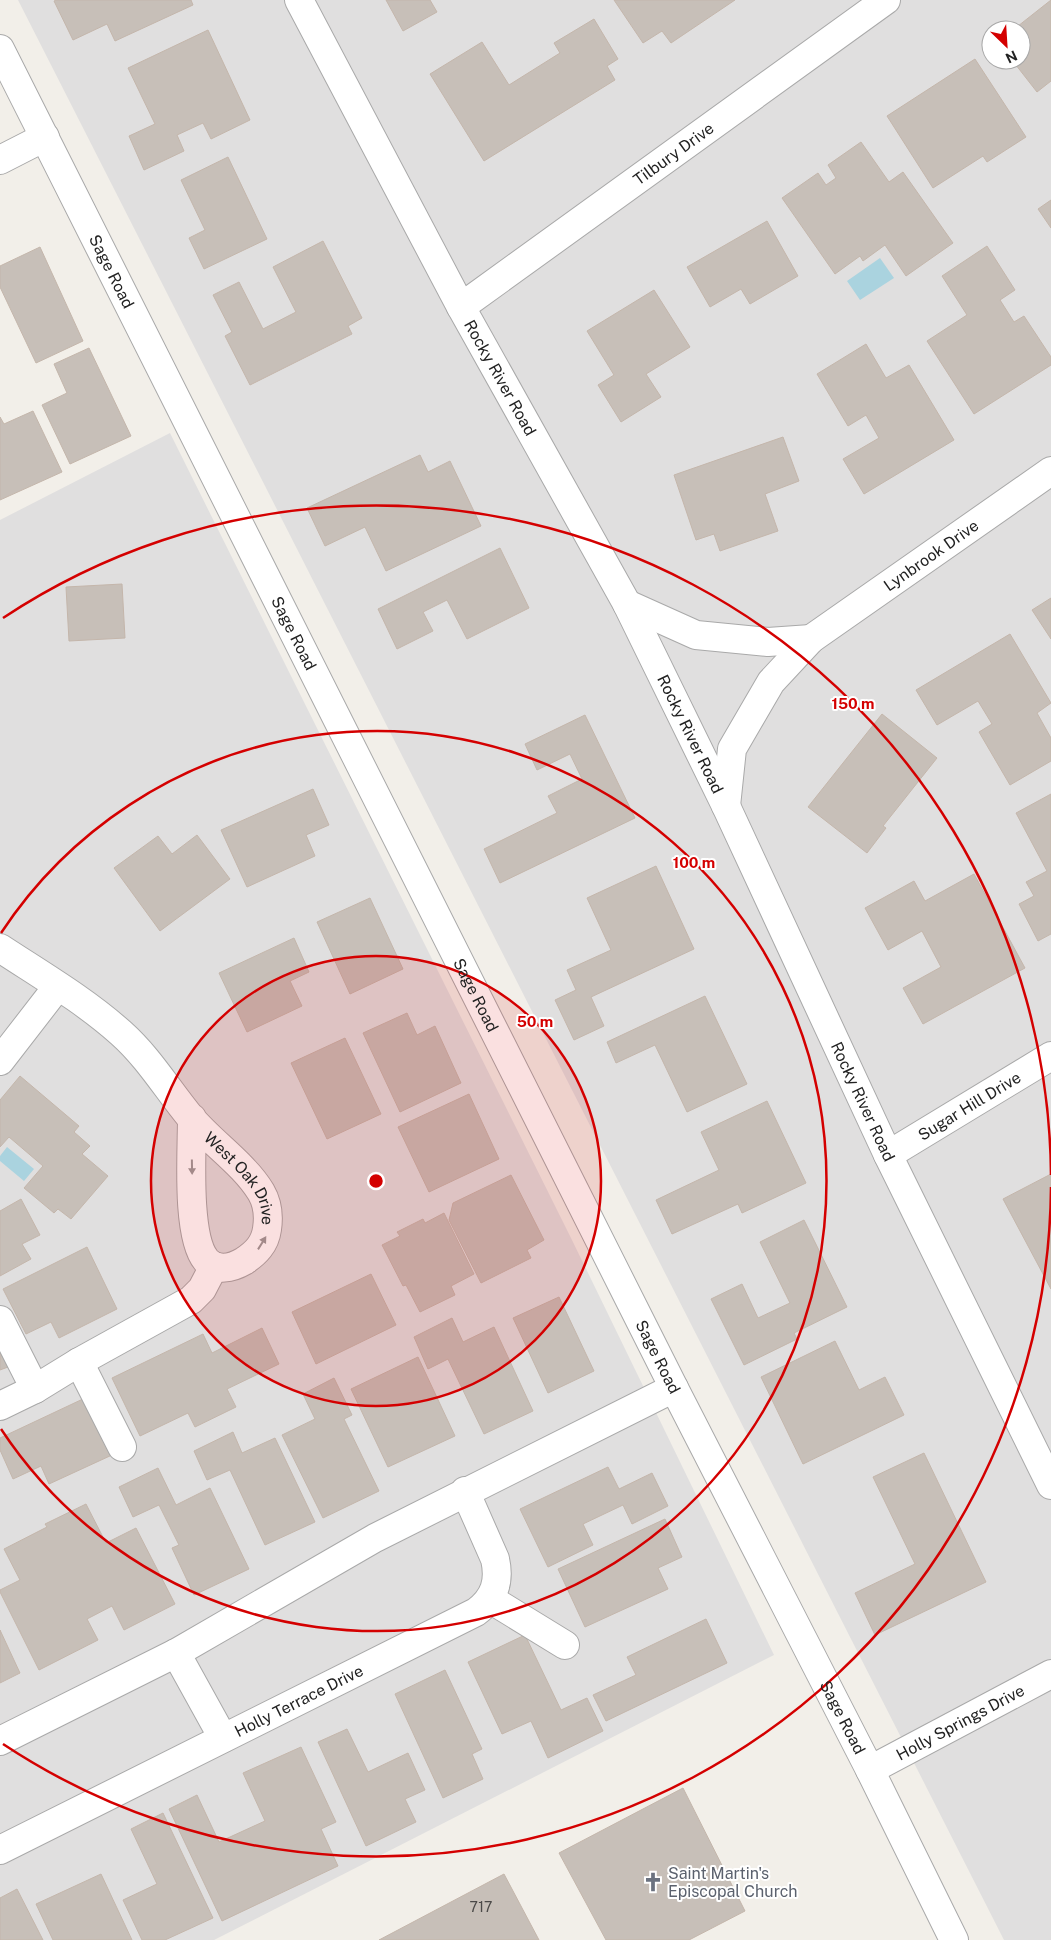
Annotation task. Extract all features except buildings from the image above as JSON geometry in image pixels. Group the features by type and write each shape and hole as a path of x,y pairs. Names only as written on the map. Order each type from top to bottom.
{"street":[{"name":"Rocky River Road","path":"299,0 461,307 627,604 726,806 888,1155 1051,1485"},
{"name":"Tilbury Drive","path":"461,307 886,0"},
{"name":"Sage Road","path":"0,49 674,1388 870,1770 954,1940"},
{"path":"0,160 44,137"},
{"name":"Lynbrook Drive","path":"726,806 732,749 772,682 811,639 1051,471"},
{"path":"627,604 696,635 768,642 811,639"},
{"name":"West Oak Drive","path":"0,948 104,1018 138,1049 192,1118 254,1182 267,1206 266,1236 260,1248 237,1264 224,1268 214,1266 207,1261 197,1242 192,1203 192,1118"},
{"path":"0,1060 58,986"},
{"name":"Sugar Hill Drive","path":"888,1155 1051,1056"},
{"path":"0,1406 36,1389 80,1362 191,1300 202,1289 214,1266"},
{"path":"0,1320 36,1389"},
{"path":"80,1362 122,1447"},
{"path":"0,1741 176,1653 375,1538 465,1491 674,1388"},
{"path":"465,1491 498,1570 498,1581 490,1599 565,1645"},
{"name":"Holly Terrace Drive","path":"0,1850 476,1612 490,1599"},
{"path":"176,1653 223,1738"},
{"name":"Holly Springs Drive","path":"870,1770 1051,1674"}],"shaded area":[{"path":"18,0 1051,0 1051,1940 1004,1940"},
{"path":"170,433 572,1240 774,1655 214,1940 0,1940 0,520"}],"water":[{"path":"880,258 894,278 860,300 847,281"},
{"path":"7,1147 34,1169 24,1181 0,1161 0,1156"}],"place":[{"name":"Saint Martin's Episcopal Church","path":"653,1882"}]}
